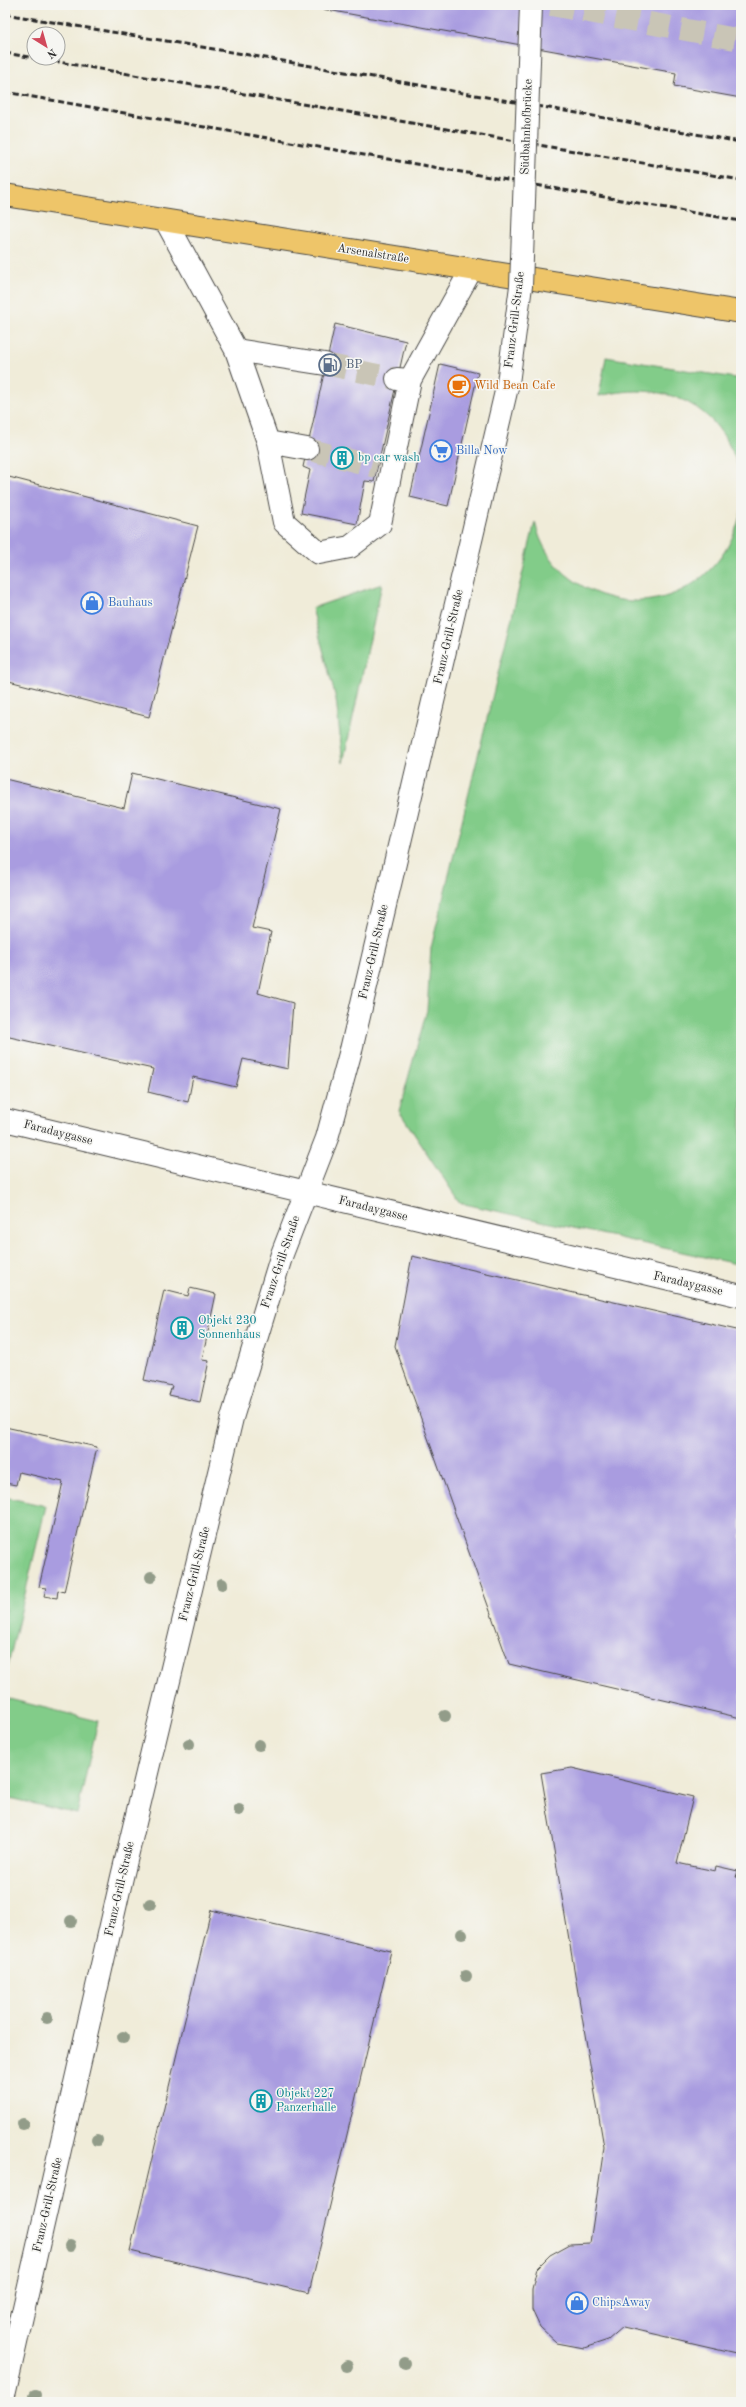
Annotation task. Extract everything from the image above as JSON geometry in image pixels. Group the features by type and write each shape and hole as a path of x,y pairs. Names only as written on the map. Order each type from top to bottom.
{"main road":[{"name":"Arsenalstraße","path":"5,195 471,270 543,279 741,312"}],"street":[{"name":"Südbahnhofbrücke","path":"522,249 531,5"},
{"path":"166,221 236,350 268,442 284,522 319,553 350,547 380,524 384,469 403,380 471,270"},
{"name":"Franz-Grill-Straße","path":"5,2391 120,1884 232,1418 282,1254 327,1138 351,1050 508,383 520,286 522,249"},
{"path":"236,350 325,364"},
{"path":"268,442 307,449"},
{"name":"Faradaygasse","path":"5,1120 741,1296"}],"green space":[{"path":"606,357 741,379 741,477 733,452 721,432 707,416 690,404 670,395 648,392 624,392 599,396"},
{"path":"741,511 741,1265 460,1203 399,1111 427,1010 431,948 535,522 540,539 548,554 553,561 572,579 598,594 624,600 651,600 676,593 698,580 717,562 732,538"},
{"path":"382,584 343,763 336,699 312,608"},
{"path":"5,1497 46,1506 5,1678"},
{"path":"5,1698 98,1721 77,1814 5,1797"}],"building":[{"path":"300,5 741,5 741,98 674,86 676,73"},
{"path":"335,324 406,341 374,482 365,481 357,524 301,513 310,470 303,467"},
{"path":"440,364 478,373 448,506 410,497"},
{"name":"Bauhaus","path":"5,476 198,526 149,717 5,680"},
{"path":"132,773 281,809 252,928 271,932 258,993 293,1003 288,1069 243,1059 236,1087 193,1077 188,1102 148,1092 153,1069 5,1036 5,779 124,808"},
{"path":"412,1256 741,1331 741,1718 509,1664 395,1346"},
{"name":"Objekt 230 Sonnenhaus","path":"190,1288 216,1294 202,1360 209,1361 200,1402 169,1395 172,1386 144,1380 164,1290 188,1296"},
{"path":"5,1427 97,1447 64,1592 58,1590 57,1598 44,1596 46,1588 39,1587 63,1482 19,1472 16,1485 5,1483"},
{"path":"572,1768 693,1797 677,1863 715,1871 716,1866 738,1871 736,1877 741,1878 741,2354 623,2327 608,2340 584,2348 557,2343 540,2327 532,2310 532,2289 537,2268 550,2255 570,2244 590,2243 604,2147 541,1773"},
{"name":"Objekt 227 Panzerhalle","path":"211,1910 391,1951 309,2293 130,2251"}],"tunnel":[{"path":"551,5 741,40"},
{"path":"325,364 397,379"},
{"path":"307,449 377,467"}],"railway":[{"path":"5,14 243,54 741,142"},
{"path":"5,53 26,57"},
{"path":"66,63 741,180"},
{"path":"5,92 741,221"}],"place":[{"name":"BP","path":"330,365"},
{"name":"Wild Bean Cafe","path":"459,386"},
{"name":"Billa Now","path":"441,451"},
{"name":"bp car wash","path":"342,458"},
{"name":"Bauhaus","path":"92,603"},
{"name":"Objekt 230 Sonnenhaus","path":"182,1328"},
{"name":"Objekt 227 Panzerhalle","path":"261,2101"},
{"name":"ChipsAway","path":"577,2303"}]}
